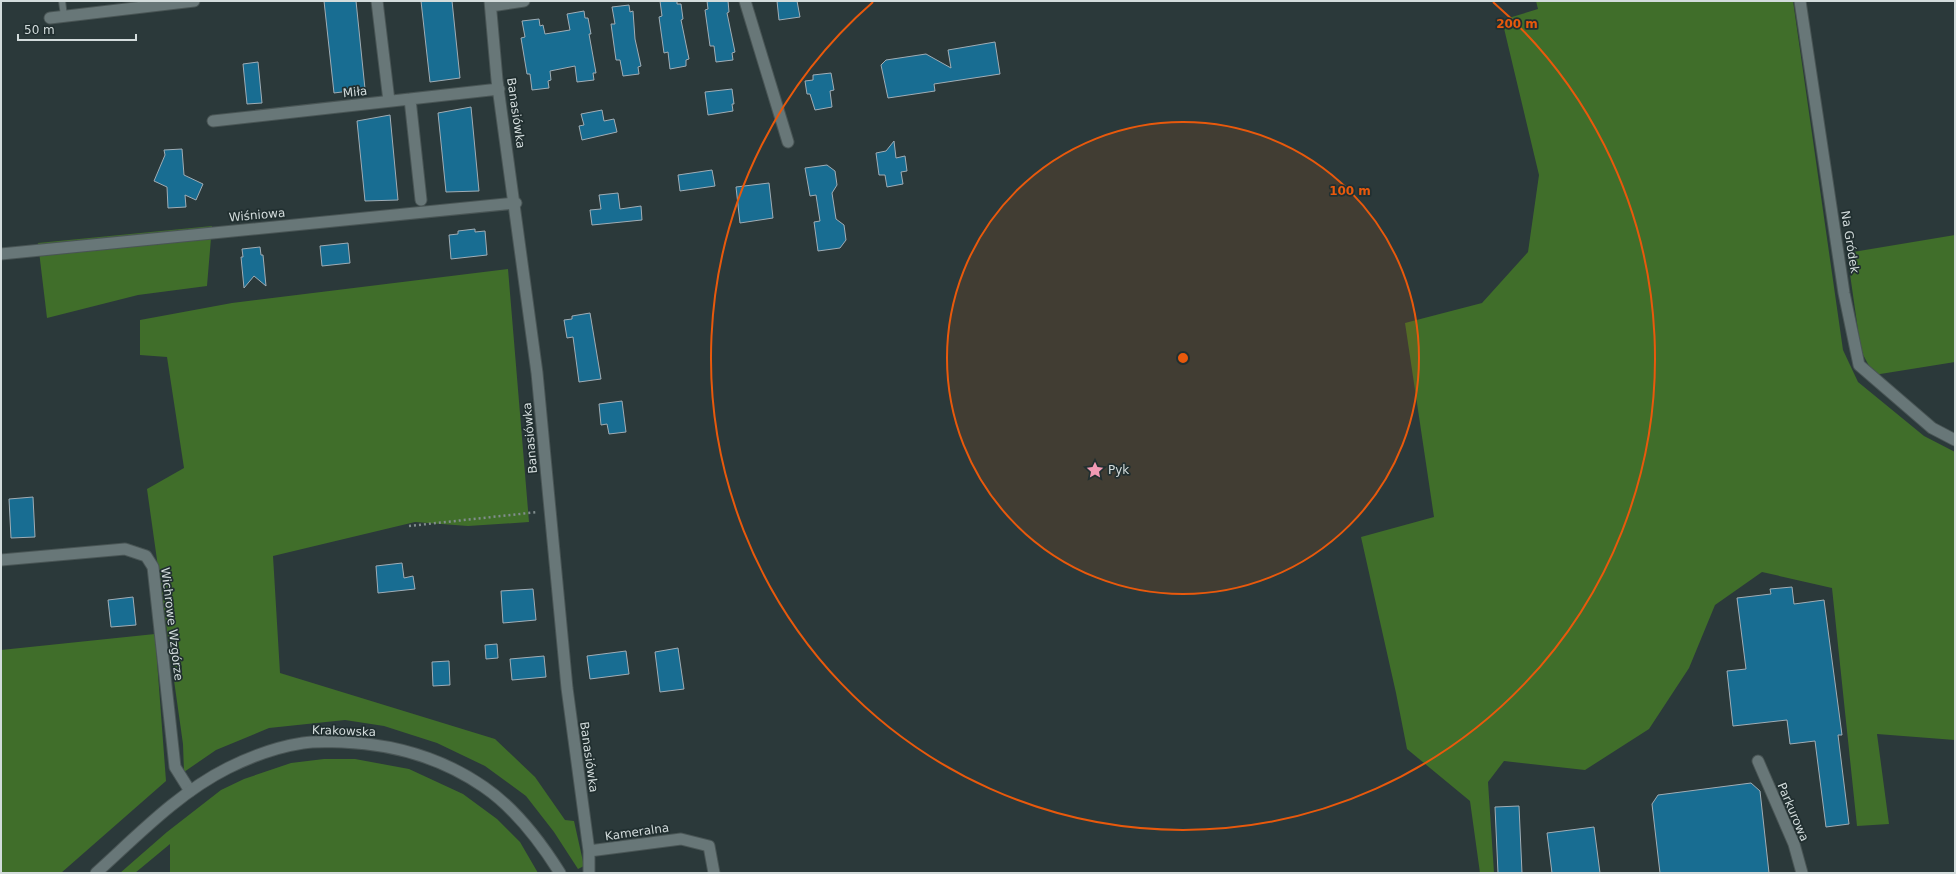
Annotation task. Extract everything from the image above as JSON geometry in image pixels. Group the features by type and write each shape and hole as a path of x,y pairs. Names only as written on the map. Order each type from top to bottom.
{"street":[{"path":"50,18 194,1"},
{"path":"377,1 389,101"},
{"path":"490,3 524,1"},
{"path":"745,1 788,142"},
{"name":"Na Gródek","path":"1800,1 1844,293 1859,366 1932,428 1955,440"},
{"name":"Banasiówka","path":"490,3 499,90 516,203 538,374 567,688 588,851 589,873"},
{"name":"Miła","path":"213,121 499,90"},
{"path":"410,99 421,200"},
{"name":"Wiśniowa","path":"1,254 516,203"},
{"name":"Wichrowe Wzgórze","path":"1,560 125,549 146,556 153,567 175,767 190,791"},
{"name":"Krakowska","path":"96,873 190,791 227,768 250,758 303,743 350,742 388,746 422,755 454,770 484,787 510,808 542,845 560,873"},
{"name":"Parkurowa","path":"1758,761 1794,844 1802,873"},
{"name":"Kameralna","path":"588,851 681,839 709,846 714,873"}],"lane":[{"path":"62,1 64,16"}],"path":[{"path":"409,526 550,511"}],"green space":[{"path":"1536,1 1793,1 1843,350 1858,382 1924,436 1955,452 1955,740 1877,734 1889,824 1857,826 1832,588 1762,572 1715,605 1689,668 1649,729 1585,770 1504,761 1488,782 1494,873 1480,873 1470,801 1407,749 1361,537 1434,517 1405,323 1482,303 1528,252 1539,175 1502,20 1538,9"},
{"path":"212,226 207,286 138,295 47,318 38,243"},
{"path":"1955,235 1955,362 1874,375 1861,351 1847,253"},
{"path":"508,269 529,522 468,526 415,522 273,556 280,673 495,739 535,777 565,820 574,821 584,866 578,869 554,832 526,796 485,766 437,743 384,726 345,720 269,728 216,750 184,772 183,744 147,489 184,468 167,357 140,355 140,320 232,303"},
{"path":"155,634 166,781 61,873 1,873 1,650"},
{"path":"324,759 355,759 409,769 463,794 497,819 520,842 538,873 170,873 170,844 135,873 120,873 167,832 221,790 244,779 291,763"}],"building":[{"path":"324,1 356,1 365,89 334,93"},
{"path":"421,1 452,1 460,78 430,82"},
{"path":"660,1 677,1 677,4 681,4 683,19 681,20 689,59 686,60 686,66 670,69 668,52 664,53 659,17 662,16"},
{"path":"707,1 728,1 729,12 727,13 735,52 732,53 733,60 716,62 714,46 710,46 705,10 708,9"},
{"path":"777,1 797,1 800,17 779,20"},
{"path":"629,5 630,12 633,11 635,39 641,66 638,67 639,74 623,76 620,60 616,60 611,24 615,24 612,7"},
{"path":"584,11 585,18 588,18 591,34 589,34 596,73 593,73 594,80 577,82 575,66 550,71 551,80 548,81 549,88 532,90 530,74 527,74 521,38 525,37 522,21 539,19 540,26 543,25 545,34 570,30 567,14"},
{"path":"995,42 1000,74 934,84 935,91 888,98 881,65 886,60 926,54 951,68 948,50"},
{"path":"258,62 262,103 247,104 243,64"},
{"path":"831,73 834,90 830,91 832,107 815,110 810,94 807,94 805,81 813,80 813,75"},
{"path":"732,89 734,104 732,104 733,111 708,115 705,92"},
{"path":"471,107 479,191 446,192 438,113"},
{"path":"602,110 604,121 614,119 617,132 582,140 579,126 584,125 581,114"},
{"path":"390,115 398,200 365,201 357,121"},
{"path":"894,141 896,158 905,156 907,171 901,172 903,184 887,187 885,175 879,175 876,153 886,151"},
{"path":"182,149 184,175 203,184 196,200 185,195 186,207 168,208 167,187 154,181 165,155 164,150"},
{"path":"827,165 835,171 837,185 832,193 836,219 844,225 846,240 840,248 818,251 814,222 820,221 816,195 810,196 805,168"},
{"path":"712,170 715,186 680,191 678,175"},
{"path":"769,183 773,218 740,223 736,187"},
{"path":"618,193 620,209 641,206 642,220 592,225 590,210 601,209 599,195"},
{"path":"475,229 475,232 485,231 487,255 451,259 449,235 458,234 458,231"},
{"path":"348,243 350,263 322,266 320,246"},
{"path":"260,247 261,255 263,255 266,286 254,276 244,288 241,257 243,257 242,249"},
{"path":"590,313 601,379 579,382 573,337 567,338 564,320 572,319 572,316"},
{"path":"622,401 626,432 609,434 607,424 601,425 599,404"},
{"path":"33,497 35,537 11,538 9,499"},
{"path":"402,563 404,578 413,576 415,589 378,593 376,566"},
{"path":"1792,587 1794,604 1824,600 1842,735 1838,735 1849,824 1826,827 1815,741 1790,744 1787,720 1733,726 1727,671 1746,669 1737,598 1771,594 1770,589"},
{"path":"533,589 536,620 503,623 501,591"},
{"path":"133,597 136,625 111,627 108,600"},
{"path":"497,644 498,658 486,659 485,645"},
{"path":"678,648 684,689 660,692 655,652"},
{"path":"626,651 629,674 590,679 587,656"},
{"path":"544,656 546,677 512,680 510,659"},
{"path":"449,661 450,685 433,686 432,662"},
{"path":"1751,783 1760,791 1769,873 1660,873 1652,804 1658,795"},
{"path":"1519,806 1522,873 1498,873 1495,807"},
{"path":"1594,827 1600,873 1552,873 1547,833"}],"place":[{"name":"Pyk","path":"1095,470"}]}
